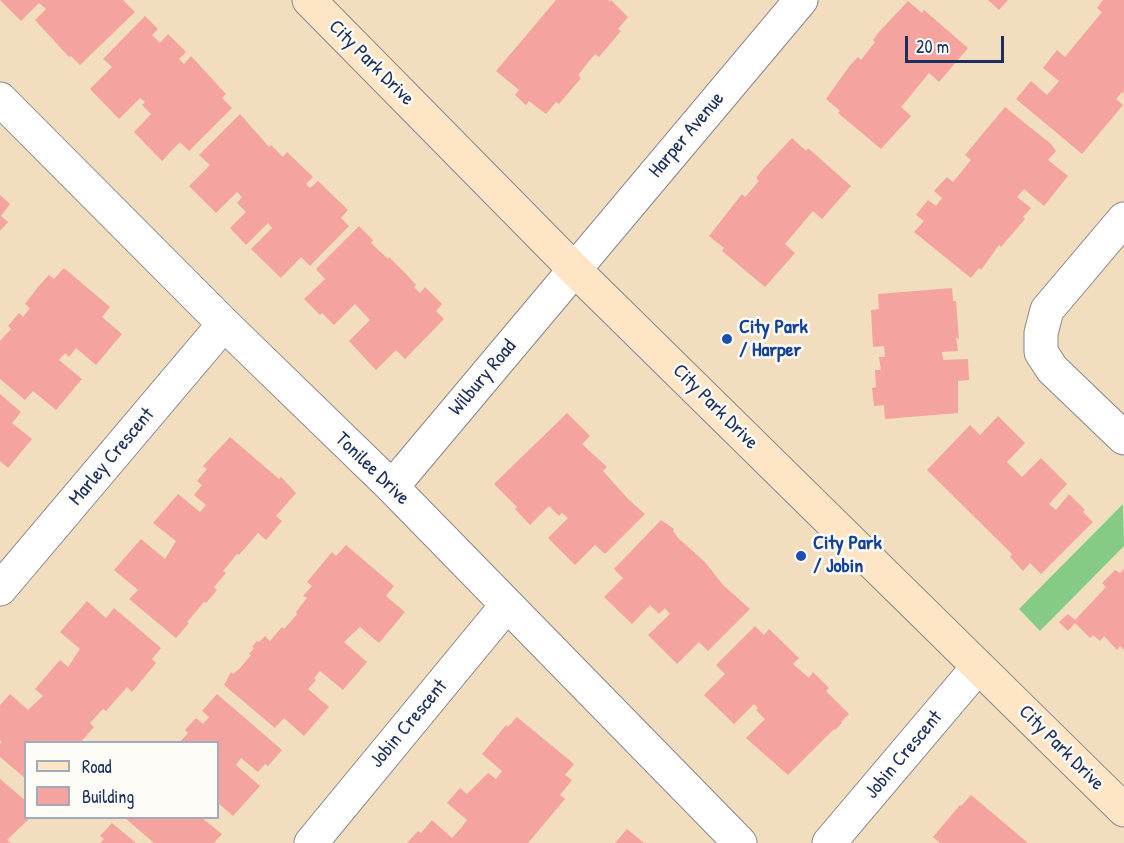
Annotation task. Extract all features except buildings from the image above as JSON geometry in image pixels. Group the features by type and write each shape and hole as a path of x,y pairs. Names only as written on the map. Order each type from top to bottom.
{"street":[{"name":"City Park Drive","path":"309,0 574,269 1124,810"},
{"name":"Harper Avenue","path":"574,269 801,0"},
{"name":"Tonilee Drive","path":"0,99 224,324 392,487 740,843"},
{"path":"1124,219 1047,310 1041,333 1041,352 1052,369 1124,438"},
{"name":"Wilbury Road","path":"392,487 574,269"},
{"name":"Marley Crescent","path":"0,589 224,324"},
{"name":"Jobin Crescent","path":"311,843 507,605"},
{"name":"Jobin Crescent","path":"830,843 978,667"}],"green space":[{"path":"1123,504 1124,546 1040,631 1019,609"}],"place":[{"name":"City Park / Harper","path":"727,339"},
{"name":"City Park / Jobin","path":"801,556"}]}
